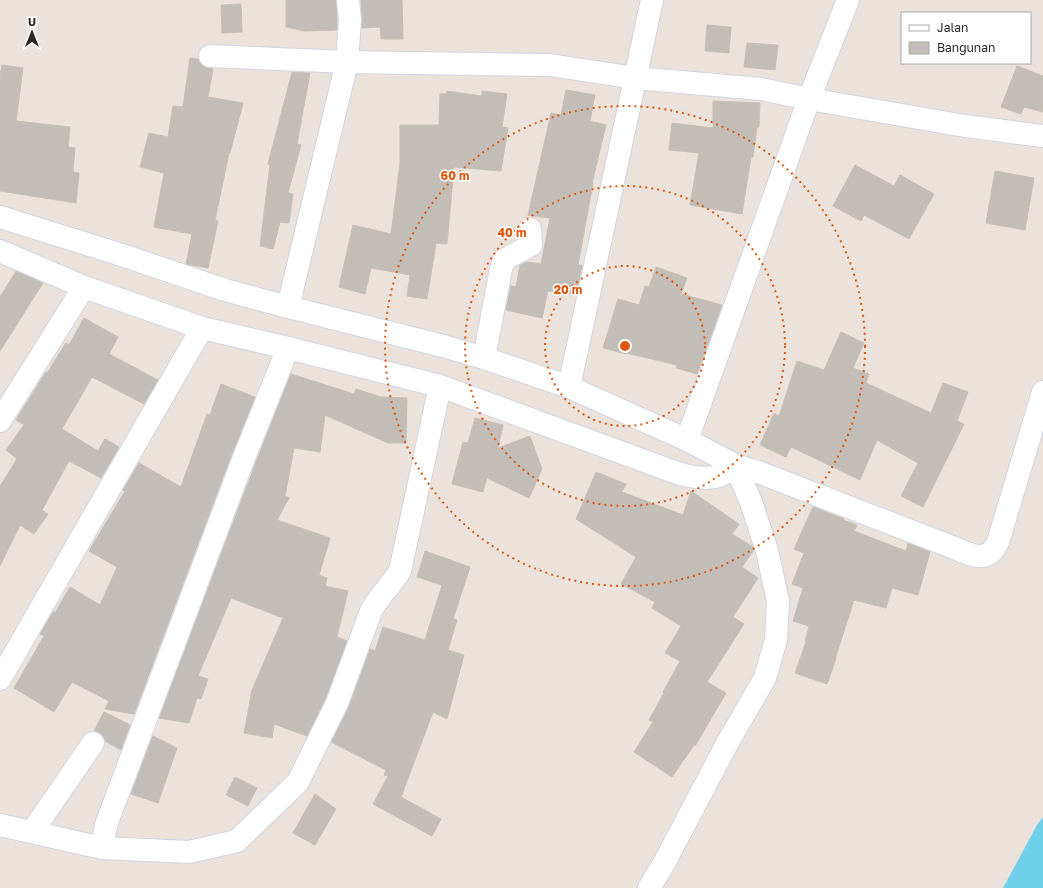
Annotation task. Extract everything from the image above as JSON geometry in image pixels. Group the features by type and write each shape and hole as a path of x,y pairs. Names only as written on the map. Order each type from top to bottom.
{"street":[{"path":"288,307 347,62 350,20 348,0"},
{"path":"569,387 652,0"},
{"path":"686,440 809,99 848,0"},
{"path":"210,56 347,62 550,65 635,78 761,89 809,99 965,126 1043,136"},
{"path":"0,217 225,290 443,346 484,358 569,387 686,440 735,465 772,477 971,555 985,556 992,552 998,542 1043,392"},
{"path":"484,358 504,260 530,245 530,229"},
{"path":"0,252 84,287 202,328 440,386 680,474 691,477 720,476 735,465"},
{"path":"0,421 84,287"},
{"path":"0,679 202,328"},
{"path":"102,848 106,825 243,460 288,348"},
{"path":"0,825 102,848 188,852 237,841 298,782 337,703 376,600 393,582 400,571 440,386"},
{"path":"649,888 663,865 728,742 765,678 776,640 778,600 767,551 751,502 735,465"},
{"path":"32,832 93,742"}],"water":[{"path":"1043,817 1043,888 1003,888 1037,825"}],"building":[{"path":"286,0 336,0 337,30 304,31 286,27"},
{"path":"361,0 402,0 403,39 381,39 380,27 362,28"},
{"path":"241,4 242,32 222,33 221,5"},
{"path":"707,25 731,27 729,53 705,51"},
{"path":"747,43 778,45 775,70 744,67"},
{"path":"190,58 198,59 203,66 213,69 208,97 243,103 229,153 215,220 218,221 208,268 186,264 192,234 154,227 164,173 140,167 149,133 168,137 173,106 183,107"},
{"path":"2,65 23,68 16,121 70,127 68,147 75,148 73,172 79,173 76,203 0,191 0,76"},
{"path":"1017,66 1043,76 1043,112 1024,107 1021,114 1001,107"},
{"path":"292,72 310,73 297,144 301,145 288,193 293,194 289,223 280,222 273,249 260,246 270,165 268,164"},
{"path":"566,90 595,95 590,121 606,125 592,183 578,265 582,265 576,295 548,291 542,318 506,310 511,286 516,287 520,265 527,262 541,264 550,218 528,215 551,113 561,115"},
{"path":"447,91 482,96 482,91 507,94 502,127 508,128 501,171 454,167 447,244 436,243 427,299 407,296 410,275 371,268 365,294 339,287 353,225 391,234 400,163 400,125 439,125 440,94 446,94"},
{"path":"713,101 760,103 759,127 757,127 753,157 751,157 742,214 690,205 699,153 669,150 672,123 713,128"},
{"path":"855,165 894,186 900,175 934,194 909,239 864,215 861,221 833,206"},
{"path":"995,171 1034,178 1025,230 986,223"},
{"path":"656,267 687,278 681,294 722,305 697,374 676,368 677,365 603,348 618,299 639,305 645,286 649,287"},
{"path":"16,271 43,283 0,351 0,297"},
{"path":"84,318 118,337 109,354 158,380 144,404 92,377 62,429 98,451 105,439 119,447 101,478 69,461 42,510 48,514 34,534 20,525 0,566 0,486 17,459 6,450 24,425 16,420 66,343 69,345"},
{"path":"841,332 864,343 853,368 869,374 866,383 931,413 943,383 968,392 957,421 964,424 923,507 901,496 918,463 877,440 860,480 791,447 786,457 760,445 774,413 779,416 797,361 824,370"},
{"path":"291,374 354,394 356,389 381,397 407,398 406,443 388,443 325,415 320,452 294,448 285,496 289,498 277,520 330,538 319,575 327,578 325,586 348,591 337,637 347,641 326,698 307,736 274,724 272,738 244,733 252,690 283,618 231,598 198,676 208,679 201,699 197,698 189,723 159,718 255,465"},
{"path":"221,384 255,397 231,456 134,714 105,709 109,701 72,682 54,712 14,688 44,636 40,634 53,612 55,613 70,587 100,605 117,567 89,551 125,491 123,490 139,463 181,487 207,414 210,415"},
{"path":"475,418 503,425 498,448 530,436 542,469 529,498 487,478 483,492 452,484 463,442 468,443"},
{"path":"596,472 626,484 622,492 683,515 691,491 739,524 732,534 753,547 754,550 742,567 758,578 733,617 744,624 707,682 726,693 695,746 694,745 672,777 634,752 653,722 649,720 680,661 665,653 681,626 652,608 655,602 621,584 636,557 576,519"},
{"path":"813,507 857,525 854,531 906,551 908,543 930,552 918,595 892,588 886,608 854,600 827,684 795,673 806,642 809,626 793,621 803,588 792,584 804,553 794,549"},
{"path":"425,551 470,567 453,619 457,620 448,650 464,655 447,719 433,712 401,797 441,819 432,836 373,804 388,776 384,775 386,770 331,742 349,707 370,649 375,651 383,627 425,640 442,585 417,577"},
{"path":"104,712 130,725 121,750 105,741 104,737 100,733 94,731"},
{"path":"153,736 177,748 158,803 131,794"},
{"path":"235,777 257,788 248,806 226,795"},
{"path":"315,794 336,809 315,845 293,833"}]}
